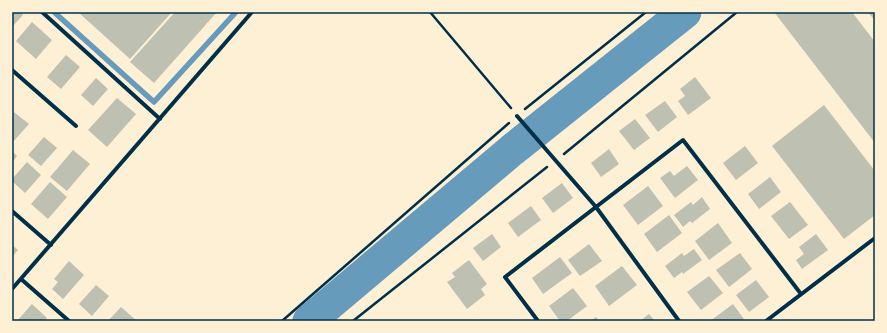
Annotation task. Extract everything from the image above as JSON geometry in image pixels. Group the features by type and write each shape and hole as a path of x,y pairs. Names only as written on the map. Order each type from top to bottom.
{"street":[{"path":"42,12 160,118"},
{"path":"12,289 252,12"},
{"path":"12,70 76,126"},
{"path":"517,116 596,207 679,321"},
{"path":"538,321 505,277 683,140 801,294"},
{"path":"12,211 50,245"},
{"path":"766,321 875,238"},
{"path":"21,279 69,321"}],"path":[{"path":"430,12 517,116"},
{"path":"282,321 517,116 646,12"}],"building":[{"path":"12,12 20,12 23,15 12,27"},
{"path":"78,12 172,12 130,59"},
{"path":"175,12 217,12 154,83 130,62"},
{"path":"774,12 852,12 875,42 875,143"},
{"path":"868,12 875,12 875,21"},
{"path":"32,22 52,40 36,59 16,41"},
{"path":"66,55 80,67 61,89 47,77"},
{"path":"695,77 711,98 688,115 678,101 685,96 680,89"},
{"path":"96,78 108,89 93,106 81,95"},
{"path":"117,98 136,114 107,147 88,130"},
{"path":"665,101 677,117 658,132 645,115"},
{"path":"824,105 875,171 875,215 844,239 772,146"},
{"path":"14,112 29,124 12,143 12,114"},
{"path":"635,119 650,138 634,150 619,131"},
{"path":"44,137 57,148 41,166 28,155"},
{"path":"745,146 758,163 736,180 723,163"},
{"path":"609,149 619,164 601,177 591,163"},
{"path":"73,150 90,164 67,191 50,177"},
{"path":"12,151 17,156 12,163"},
{"path":"27,162 41,175 25,193 12,181 12,179"},
{"path":"687,166 698,180 675,198 660,178 670,171 674,176"},
{"path":"770,177 781,192 759,209 748,194"},
{"path":"50,182 67,197 48,219 31,204"},
{"path":"562,183 573,198 553,213 542,198"},
{"path":"648,186 663,206 638,225 623,205"},
{"path":"702,197 710,209 692,223 690,221 683,227 674,215 691,202 693,205"},
{"path":"790,202 808,225 789,239 771,216"},
{"path":"531,206 541,220 518,237 508,223"},
{"path":"669,215 682,233 657,252 644,234"},
{"path":"718,223 732,243 709,260 695,241"},
{"path":"492,234 501,247 483,261 473,248"},
{"path":"816,234 828,250 802,269 796,260 804,254 799,247"},
{"path":"589,244 602,261 580,276 568,260"},
{"path":"12,245 18,250 12,257"},
{"path":"694,249 702,260 683,274 682,272 674,278 665,266 682,253 684,256"},
{"path":"740,253 752,269 729,287 716,270"},
{"path":"560,257 572,273 543,294 532,278"},
{"path":"469,260 487,284 481,289 485,295 467,309 447,282 455,277 452,273"},
{"path":"69,261 84,275 63,299 52,289 58,282 54,279"},
{"path":"622,266 637,285 609,306 595,286"},
{"path":"709,276 723,293 701,310 687,292"},
{"path":"756,280 769,297 749,312 736,295"},
{"path":"96,285 109,296 92,316 79,304"},
{"path":"573,288 587,306 567,321 560,321 549,306"},
{"path":"32,304 47,318 44,321 17,321"},
{"path":"733,304 744,319 741,321 710,321"},
{"path":"121,307 137,321 108,321"},
{"path":"649,314 655,321 640,321"},
{"path":"596,317 599,321 590,321"}],"waterway":[{"path":"54,12 154,102 236,12"},
{"path":"309,321 512,150 685,12"}]}
